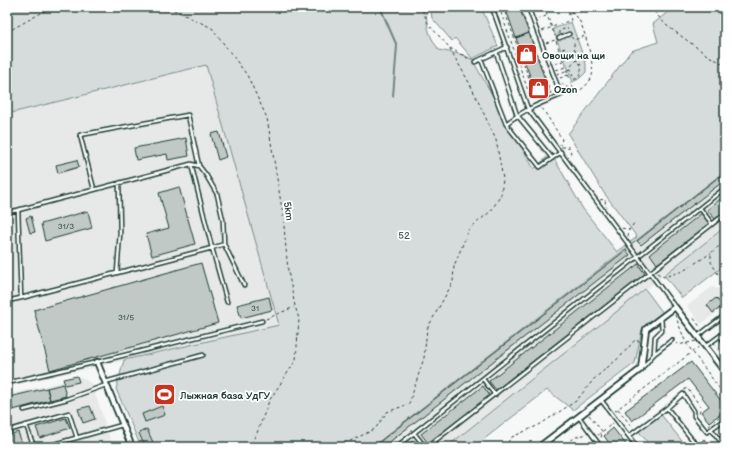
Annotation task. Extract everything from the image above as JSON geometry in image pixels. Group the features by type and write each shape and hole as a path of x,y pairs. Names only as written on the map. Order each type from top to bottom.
{"street":[{"path":"540,447 641,369 646,329 675,307 725,372"},
{"path":"97,362 132,447"}],"lane":[{"path":"492,7 528,109 638,256 651,271 675,307"},
{"path":"506,124 538,102 561,95 528,7"},
{"path":"559,38 569,34"},
{"path":"475,62 507,47"},
{"path":"496,52 517,115 552,158"},
{"path":"481,59 506,124 540,167 561,152"},
{"path":"94,190 80,135 188,115 199,166 217,194 224,220 224,244 244,285"},
{"path":"7,212 191,164 199,166"},
{"path":"191,164 227,302"},
{"path":"117,273 120,233 119,183"},
{"path":"396,447 725,188"},
{"path":"700,208 712,224"},
{"path":"18,210 21,298"},
{"path":"414,433 426,447 495,395 725,214"},
{"path":"7,301 224,244"},
{"path":"725,315 704,331 702,342 712,342 725,332"},
{"path":"654,354 655,337 662,330 661,317"},
{"path":"7,382 97,362 262,321"},
{"path":"720,336 725,343"},
{"path":"641,369 654,354 672,340"},
{"path":"24,410 203,355"},
{"path":"483,379 495,395"},
{"path":"629,436 667,408 683,394 694,411 694,416 707,432 725,419"},
{"path":"602,400 637,447"},
{"path":"667,408 698,447"},
{"path":"7,431 69,413 77,438"},
{"path":"579,417 601,446"},
{"path":"44,447 122,424"},
{"path":"26,425 34,447"},
{"path":"711,429 725,447"}],"path":[{"path":"7,32 52,7"},
{"name":"5km","path":"168,7 212,28 247,75 267,118 283,215 288,271 299,319 296,360 269,401 249,447"},
{"path":"333,447 340,446 374,429 387,412 409,404 424,358 427,329 453,282 454,266 469,229 490,211 502,195 503,178 496,140 471,86 450,48 429,25 421,7"},
{"path":"499,7 530,96 533,100 538,102"},
{"path":"503,7 538,102 562,139 561,147 568,157 571,153 569,147 561,147"},
{"path":"520,7 551,93 537,98"},
{"path":"544,7 575,93"},
{"path":"530,35 571,20 566,7"},
{"path":"650,7 666,25 707,55 725,65"},
{"path":"568,11 572,12 578,18 592,65 592,75 587,86 575,93"},
{"path":"509,37 514,35"},
{"path":"538,57 567,49 569,57 577,53 574,49 574,40"},
{"path":"450,48 475,62"},
{"path":"546,78 571,69 571,66 577,60 581,65 581,74 577,79 574,79 571,69"},
{"path":"519,66 524,64"},
{"path":"556,80 575,93"},
{"path":"600,200 606,200 606,208 603,204 600,200"},
{"path":"629,230 620,227 628,238 629,230 634,222"},
{"path":"651,271 664,277 683,271 711,253 725,241"},
{"path":"711,253 711,262 718,274"},
{"path":"651,271 656,276"},
{"path":"262,321 295,306"},
{"path":"675,307 675,316 686,343 725,396"},
{"path":"687,322 693,317 704,331"},
{"path":"504,447 512,437 540,425 576,401 596,378 621,356 635,340 644,342"},
{"path":"672,340 678,345 702,342"},
{"path":"612,413 692,352 702,342"},
{"path":"712,342 725,358"},
{"path":"586,411 602,432 601,446"},
{"path":"594,438 617,420"},
{"path":"561,447 576,437 591,434"}],"shaded area":[{"path":"206,65 279,325 7,387 7,114"},
{"path":"725,171 725,227 447,447 372,447"},
{"path":"712,287 722,290 725,294 725,306 701,324 687,306"},
{"path":"81,377 92,384 113,447 7,447 7,395"}],"green space":[{"name":"52","path":"7,7 426,7 428,30 439,50 464,55 471,59 472,58 455,38 452,41 432,18 430,7 481,7 498,46 472,59 534,169 551,153 583,209 617,252 637,237 604,193 568,134 631,51 658,42 653,24 674,7 725,7 725,171 372,447 141,447 116,389 124,360 279,325 206,65 7,114"},
{"path":"571,22 586,64 586,72 573,82 553,29"},
{"path":"725,227 725,265 682,298 664,275"},
{"path":"645,289 663,313 642,329 635,363 573,410 547,390 474,447 451,447 449,445"},
{"path":"659,412 685,445 682,447 651,447 637,429"}],"building":[{"path":"505,7 519,7 529,33 516,38"},
{"path":"529,33 549,91 537,95 516,38"},
{"path":"219,132 226,157 218,160 211,134"},
{"path":"186,138 189,156 168,160 167,154 136,160 134,148"},
{"path":"77,160 79,167 58,173 56,165"},
{"path":"725,172 725,180 641,245 637,241"},
{"path":"179,187 195,244 152,256 146,234 169,228 159,193"},
{"path":"725,195 725,211 715,219 707,210"},
{"path":"88,211 92,228 45,241 41,224"},
{"path":"702,213 710,223 657,264 650,254"},
{"path":"31,216 35,232 30,233 26,218"},
{"path":"626,250 630,255 383,447 373,447"},
{"path":"201,263 218,323 50,370 34,310"},
{"path":"638,264 645,274 496,390 489,381"},
{"path":"269,297 272,310 241,318 237,305"},
{"path":"716,298 723,306 713,313 707,305"},
{"path":"691,362 725,406 725,411 709,422 701,412 709,406 688,379 632,421 625,411"},
{"path":"77,376 79,382 65,385 63,379"},
{"path":"63,384 66,396 50,400 47,388"},
{"path":"483,386 490,396 428,443 421,434"},
{"path":"47,388 50,400 13,410 9,397"},
{"path":"90,406 95,419 83,423 78,409"},
{"path":"162,406 165,415 145,422 142,414"},
{"path":"66,418 70,428 40,438 36,427"},
{"path":"613,428 628,447 612,447 604,436"},
{"path":"147,429 155,447 145,447 139,433"},
{"path":"18,432 23,446 7,447 7,436"},
{"path":"704,439 710,447 702,447 699,444"},
{"path":"414,440 419,447 405,447"}],"waterway":[{"path":"380,7 397,46 393,96"}],"place":[{"name":"Овощи на щи","path":"526,55"},
{"name":"Ozon","path":"538,89"},
{"name":"Лыжная база УдГУ","path":"165,395"}]}
